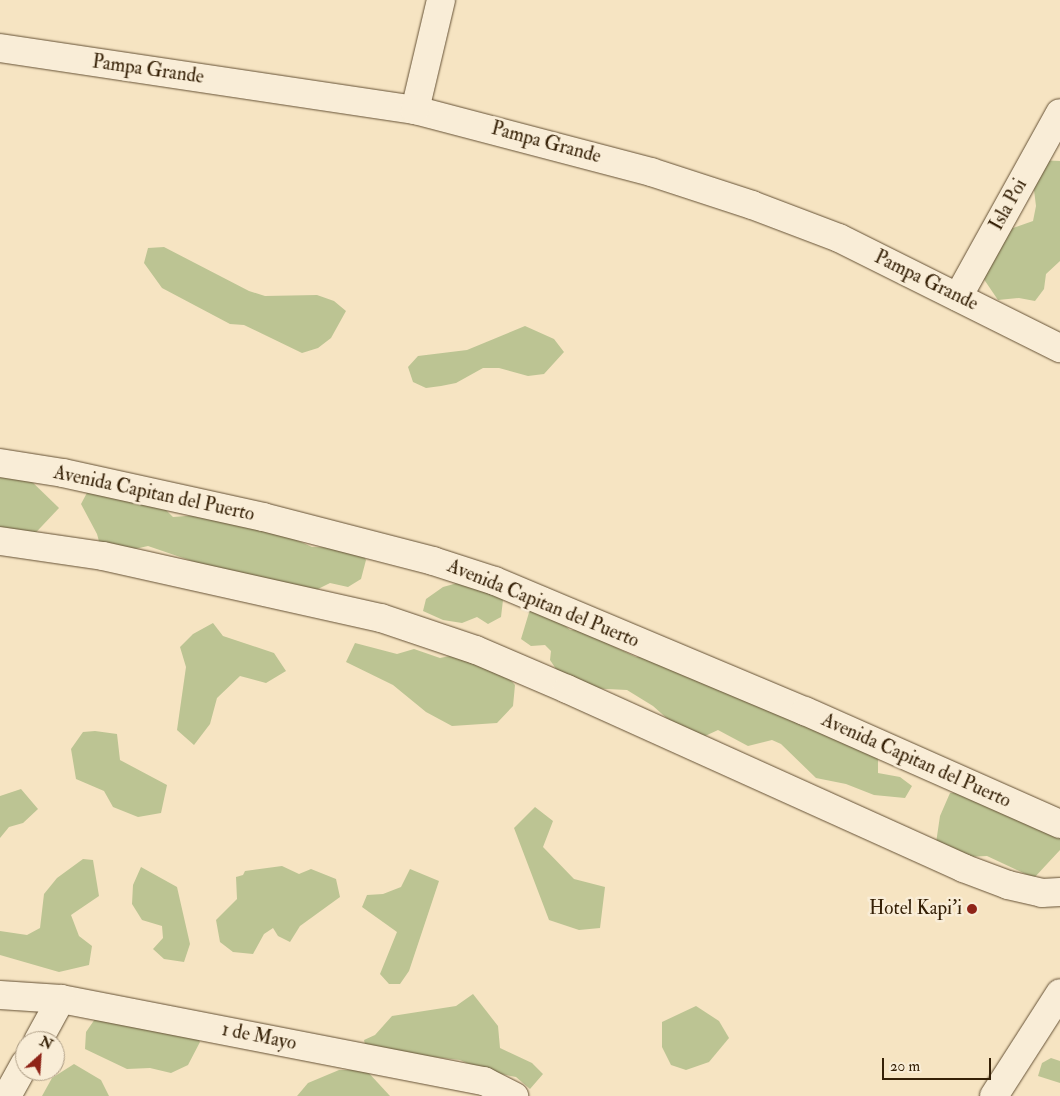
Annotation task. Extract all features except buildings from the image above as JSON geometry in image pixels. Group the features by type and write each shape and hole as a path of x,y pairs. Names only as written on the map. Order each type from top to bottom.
{"street":[{"path":"416,110 442,0"},
{"name":"Pampa Grande","path":"0,48 416,110 651,172 752,205 839,238 1060,348"},
{"name":"Isla Poi","path":"958,297 1060,113"},
{"name":"Avenida Capitan del Puerto","path":"0,463 63,473 263,517 433,561 495,581 805,711 1060,824"},
{"path":"0,541 103,556 381,618 476,650 567,689 963,868 1008,885 1042,893 1060,892"},
{"path":"994,1096 1060,993"},
{"name":"1 de Mayo","path":"0,996 61,999 514,1096"},
{"path":"43,1031 61,999"},
{"path":"7,1096 15,1081"}],"green space":[{"path":"1035,160 1060,161 1060,261 1046,274 1044,289 1035,301 1019,298 998,300 981,275 1005,231 1033,221 1036,206 1032,174"},
{"path":"164,247 249,291 265,296 317,295 334,301 346,311 331,338 318,348 302,353 244,325 230,324 162,288 144,263 148,248"},
{"path":"525,326 554,339 564,352 544,374 528,376 499,368 483,368 456,383 441,386 426,388 413,382 408,367 418,356 467,350"},
{"path":"0,468 25,475 59,508 25,544 0,541"},
{"path":"89,489 158,502 173,517 199,515 286,535 312,547 359,548 366,560 361,579 348,587 330,583 316,590 252,575 224,572 148,546 103,556 97,534 81,504"},
{"path":"461,582 488,586 503,600 501,617 488,624 477,617 462,623 443,620 423,611 426,599 443,587"},
{"path":"531,606 557,619 570,630 580,630 636,657 647,657 878,755 878,773 900,777 912,786 905,798 874,795 846,784 816,778 781,744 772,740 748,746 718,730 703,737 688,737 653,706 627,690 568,687 550,660 551,651 545,645 531,646 521,639"},
{"path":"213,623 223,636 274,653 286,671 266,683 240,676 217,698 210,724 194,745 177,730 186,667 180,647 193,634"},
{"path":"355,643 397,654 414,649 440,658 469,652 498,666 515,685 513,706 497,723 452,726 426,712 393,685 346,662"},
{"path":"95,731 117,734 120,760 167,785 161,813 138,817 113,807 104,791 76,779 71,749 83,732"},
{"path":"21,789 38,809 23,823 9,827 0,838 0,796"},
{"path":"966,792 1060,834 1060,850 1034,878 987,856 967,857 936,843 940,816 950,793"},
{"path":"535,807 553,821 543,847 574,879 605,887 600,928 579,930 549,920 514,828"},
{"path":"83,859 93,860 99,896 71,915 79,936 92,946 89,965 59,972 0,955 0,931 27,935 40,928 44,894 57,878"},
{"path":"282,866 299,874 311,869 336,879 340,897 300,926 290,942 278,936 273,928 264,934 253,954 233,952 220,942 216,920 237,899 236,877 243,875 245,871"},
{"path":"141,867 177,887 190,944 184,962 164,959 153,949 163,938 162,926 142,920 132,904 133,885"},
{"path":"410,869 439,881 409,971 400,984 389,984 380,974 397,932 362,907 367,895 383,894 401,887"},
{"path":"473,994 498,1026 500,1048 532,1063 543,1074 530,1089 516,1077 485,1071 460,1060 425,1056 368,1058 364,1040 375,1035 392,1016 456,1006"},
{"path":"696,1006 719,1021 729,1038 709,1062 686,1070 671,1065 662,1047 662,1022"},
{"path":"95,1019 188,1023 200,1042 188,1065 171,1073 150,1068 127,1069 85,1049 86,1032"},
{"path":"1051,1058 1060,1061 1060,1083 1038,1076 1042,1063"},
{"path":"74,1064 101,1080 109,1096 42,1096 50,1081 65,1081 65,1070"},
{"path":"339,1070 366,1070 390,1096 297,1096 308,1083"}],"place":[{"name":"Hotel Kapi'i","path":"972,909"}]}
